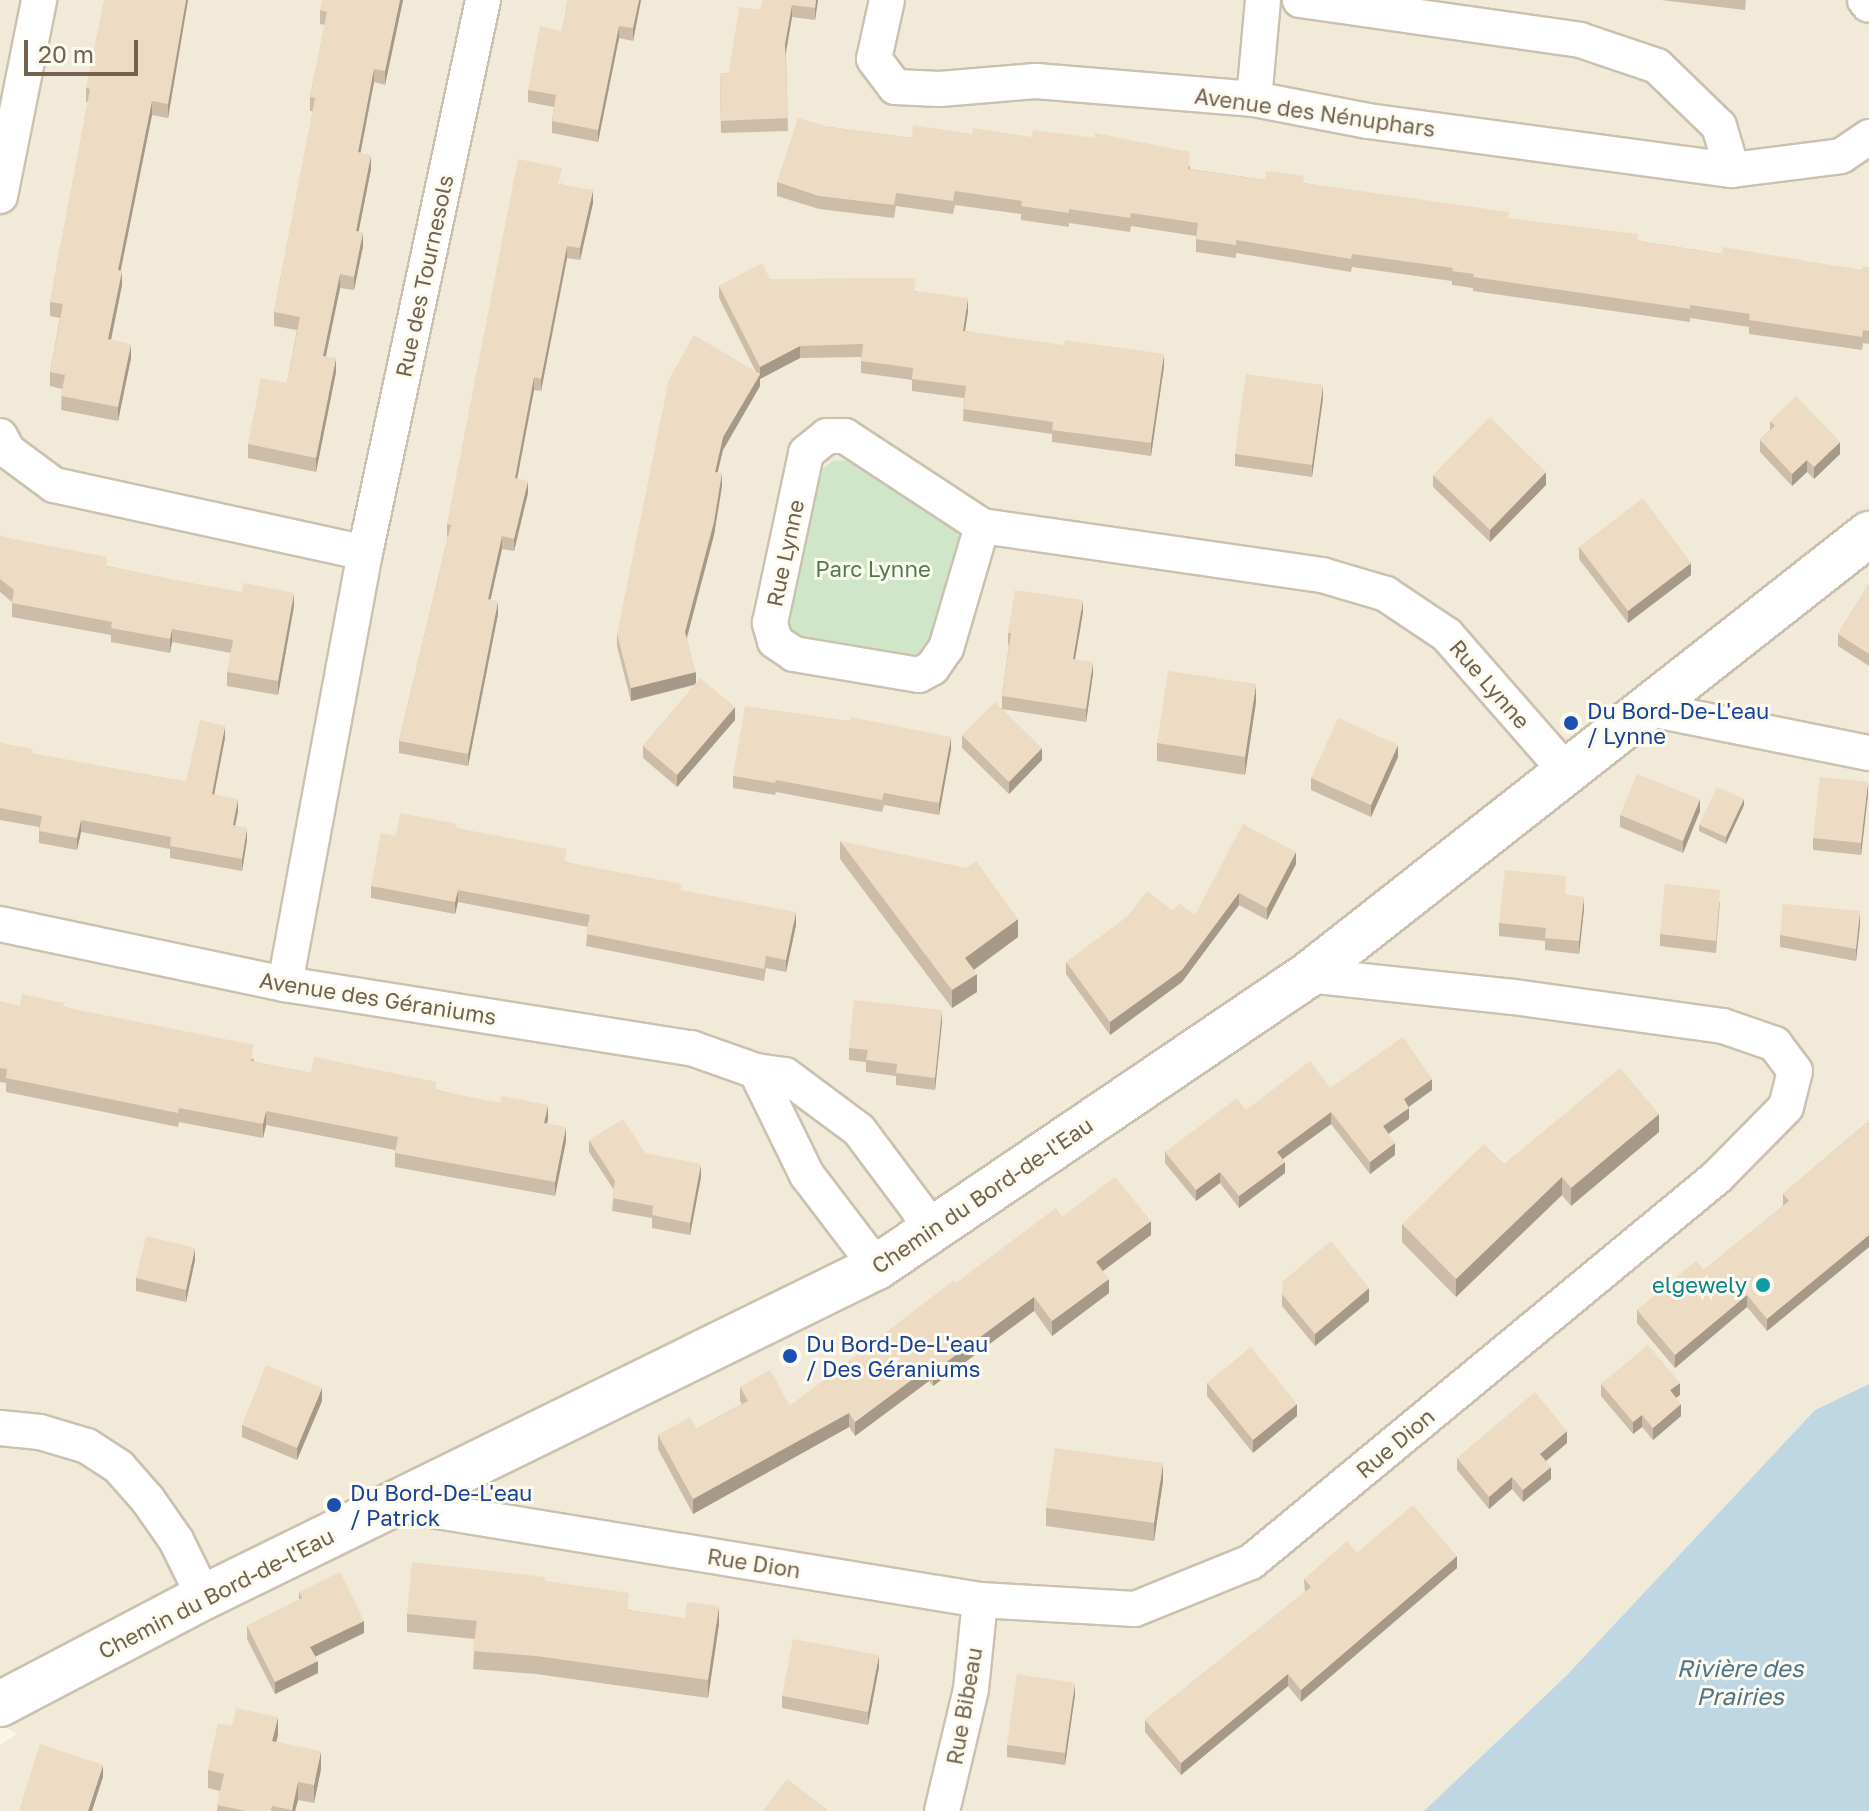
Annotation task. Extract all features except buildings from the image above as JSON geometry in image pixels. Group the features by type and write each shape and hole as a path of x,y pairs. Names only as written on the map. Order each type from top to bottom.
{"street":[{"path":"0,196 39,0"},
{"name":"Rue des Tournesols","path":"285,984 365,553 483,0"},
{"name":"Avenue des Nénuphars","path":"887,0 874,59 895,87 940,89 1036,81 1254,99 1368,121 1732,170 1841,156 1869,137"},
{"path":"1254,99 1263,0"},
{"path":"1300,0 1580,40 1657,66 1719,126 1732,170"},
{"path":"1865,0 1869,5"},
{"path":"0,436 8,451 54,485 365,553"},
{"name":"Rue Lynne","path":"982,526 946,648 932,668 919,675 794,654 775,641 770,623 806,453 827,436 845,436 982,526 1322,575 1386,594 1447,635 1567,772"},
{"name":"Chemin du Bord-de-l'Eau","path":"0,1704 204,1597 877,1267 1308,975 1869,534"},
{"path":"1650,709 1869,753"},
{"name":"Avenue des Géraniums","path":"0,924 285,984 691,1048 756,1071 785,1075 859,1130 918,1209 929,1231"},
{"name":"Rue Dion","path":"395,1504 980,1600 1135,1609 1251,1562 1717,1177 1786,1107 1795,1071 1775,1044 1723,1026 1513,997 1308,975"},
{"path":"756,1071 807,1175 877,1267"},
{"path":"0,1428 40,1432 87,1446 119,1467 148,1500 176,1540 204,1597"},
{"name":"Rue Bibeau","path":"942,1811 971,1689 980,1600"}],"shaded area":[{"path":"0,0 1869,0 1869,1384 1815,1410 1567,1675 1424,1811 0,1811 0,1745 17,1734 0,1725"}],"green space":[{"name":"Parc Lynne","path":"848,460 961,534 931,635 919,652 908,657 805,641 790,629 785,615 816,474 833,461"}],"water":[{"name":"Rivière des Prairies","path":"1869,1384 1869,1811 1424,1811 1567,1675 1815,1410"}],"place":[{"name":"Du Bord-De-L'eau / Lynne","path":"1571,723"},
{"name":"elgewely","path":"1763,1285"},
{"name":"Du Bord-De-L'eau / Des Géraniums","path":"790,1356"},
{"name":"Du Bord-De-L'eau / Patrick","path":"334,1505"}]}
